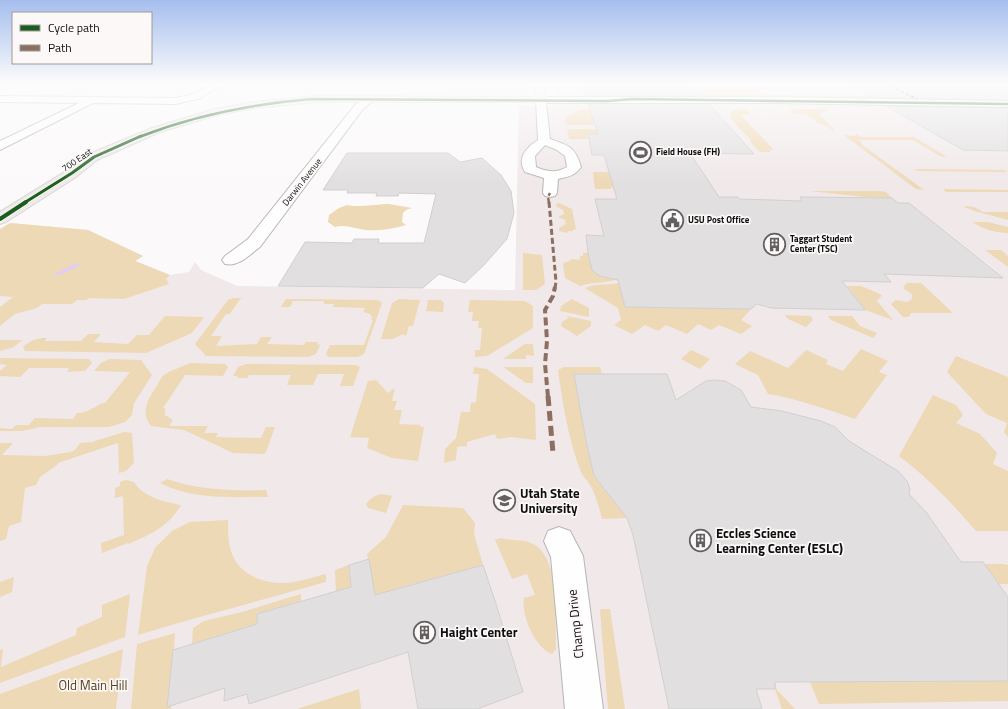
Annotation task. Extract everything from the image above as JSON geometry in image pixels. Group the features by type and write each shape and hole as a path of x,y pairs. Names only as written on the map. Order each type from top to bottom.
{"main road":[{"name":"700 East","path":"0,218 71,174 165,132 206,117"}],"street":[{"path":"0,146 59,117"},
{"name":"Darwin Avenue","path":"231,260 254,243 351,117"},
{"path":"542,117 544,141"},
{"path":"544,141 561,147 571,154 574,167 569,172 551,175 538,173 530,169 527,159 530,151 544,141"},
{"path":"527,159 537,164 552,165 564,164 573,160"},
{"path":"550,193 551,175"},
{"name":"Champ Drive","path":"559,541 567,556 584,709"}],"shaded area":[{"name":"Utah State University","path":"519,117 1008,117 1008,709 0,709 0,229 10,223 88,230 143,256 135,261 170,275 189,272 195,262 201,270 237,286 515,290"}],"green space":[{"path":"567,117 593,117 595,125 566,125 565,120"},
{"path":"730,117 743,117 774,150 769,150 771,152 760,152"},
{"path":"811,117 823,117 835,131 826,126"},
{"path":"567,129 596,129 598,134 587,134 588,139 569,139"},
{"path":"856,134 861,137 914,137 947,157 940,156 913,140 858,140 862,143 861,144 924,190 916,189 844,135 856,136"},
{"path":"914,169 1004,170 1008,172 917,171"},
{"path":"593,172 609,172 613,187 610,189 595,189"},
{"path":"943,189 1008,190 1008,192 946,192"},
{"path":"809,191 880,191 886,192 892,198 865,197"},
{"path":"559,203 572,209 576,229 572,230 574,231 568,231 568,233 559,231 559,228 566,224 565,220 558,217 564,214 563,210 557,207 556,204"},
{"path":"389,204 412,208 403,213 402,222 406,225 396,228 371,230 346,226 335,227 328,222 329,215 339,208 347,205 361,206"},
{"path":"964,207 974,207 983,212 1008,212 1008,220 978,212"},
{"path":"973,222 988,222 1008,227 1008,233 989,230"},
{"path":"10,223 88,230 143,256 135,261 170,275 166,279 169,284 124,299 89,298 86,300 77,300 72,304 42,304 37,308 15,314 0,326 0,307 13,297 0,296 0,229"},
{"path":"985,250 1001,250 1008,256 1008,267"},
{"path":"523,253 542,255 545,284 536,290 523,290"},
{"path":"583,253 588,253 592,267 596,274 605,277 620,278 580,286 565,278 563,263 570,261 571,259 580,260 580,256 583,256"},
{"path":"625,281 619,285 625,307 751,309 741,320 752,326 741,334 719,325 711,330 698,324 687,334 666,325 658,331 645,325 632,334 614,325 621,320 618,308 585,288 594,285 615,284"},
{"path":"907,283 921,283 953,313 911,313 909,317 903,317 891,304 896,300 907,302 912,299 912,294 903,288"},
{"path":"847,286 861,286 882,295 877,301 893,320 865,310"},
{"path":"243,298 240,299 230,314 226,314 211,336 222,336 216,346 257,344 261,337 272,337 267,344 304,345 306,342 318,342 317,344 320,345 316,354 308,357 206,356 195,344 228,300"},
{"path":"286,299 378,300 382,303 364,354 358,357 329,357 326,354 330,345 364,345 373,320 371,319 372,317 370,314 363,312 365,308 333,307 334,304 324,304 324,301 293,301 290,307 281,307"},
{"path":"399,299 420,300 413,326 409,326 406,336 403,334 393,339 381,339 392,303"},
{"path":"572,299 589,308 589,317 560,311 561,306"},
{"path":"428,300 441,300 444,303 443,312 426,311"},
{"path":"470,300 525,301 533,306 533,328 487,356 475,357 475,350 480,350 482,328 478,328 479,321 472,321 473,312 468,312"},
{"path":"785,315 811,316 813,320 806,327 788,319"},
{"path":"165,316 204,317 192,333 146,353 25,351 23,347 31,341 40,338 47,338 45,341 81,341 88,334 101,334 94,342 128,344 137,335 149,335"},
{"path":"566,316 591,321 591,326 577,336 561,326 562,322 569,318"},
{"path":"828,316 852,316 860,326 877,333 873,338 831,320"},
{"path":"0,340 22,340 14,347 0,351"},
{"path":"525,344 533,344 534,356 526,355 526,359 503,359"},
{"path":"861,349 888,361 879,372 887,375 855,419 801,401 768,394 758,375 735,364 750,351 788,368 806,350 828,360 826,364 843,371"},
{"path":"691,350 710,359 700,369 681,359"},
{"path":"956,356 1008,377 1008,437 1004,432 1007,423 986,414 947,372"},
{"path":"0,358 89,359 92,363 85,371 67,372 69,368 29,368 20,377 0,376 0,371 7,365 0,364"},
{"path":"110,359 141,360 152,375 134,403 132,415 125,422 109,427 40,427 22,431 0,431 0,428 12,429 16,425 29,425 35,418 73,419 77,413 82,413 105,403 130,372 94,371 101,363"},
{"path":"190,363 225,364 228,367 223,376 185,375 163,408 165,408 165,415 173,420 169,426 208,426 204,433 218,433 216,437 261,438 266,427 275,427 264,454 233,453 184,430 151,426 146,416 146,406 161,378 164,375"},
{"path":"246,364 356,365 360,367 353,386 340,386 344,374 318,374 313,385 287,385 291,375 249,375 247,378 237,378 238,376 233,376 238,367"},
{"path":"474,367 487,369 535,404 536,440 511,437 497,439 495,434 467,442 467,446 457,447 456,460 444,463 445,449 456,438 461,412 470,412 471,403 476,402 479,374 473,374"},
{"path":"503,367 533,367 533,383 526,383"},
{"path":"564,367 600,367 602,374 574,374 594,476 627,518 602,519 594,493 581,472 576,460 566,422 558,370"},
{"path":"376,380 388,393 395,388 392,401 397,401 394,410 402,410 399,424 421,425 420,427 424,427 418,461 392,458 367,448 369,438 350,437 368,381"},
{"path":"933,395 956,405 963,415 956,423 980,434 997,453 993,464 1008,471 1008,531 976,531 939,491 899,456"},
{"path":"124,432 132,433 134,463 126,471 119,473 118,443 58,463 40,477 36,485 25,488 21,522 9,526 6,539 0,541 0,443 13,443 2,455 45,456 71,452 75,450 80,443 92,442"},
{"path":"167,479 203,488 266,490 268,497 199,495 160,483"},
{"path":"126,480 134,482 143,492 154,498 181,505 176,513 164,525 151,534 102,553 101,543 124,535 123,496 115,498 115,488 120,486 120,482"},
{"path":"382,494 392,496 386,513 368,508 366,504 370,500 375,496"},
{"path":"403,505 463,508 475,523 474,534 483,565 395,589 398,616 380,621 367,554 386,537"},
{"path":"228,520 229,544 234,559 239,566 251,576 275,583 288,583 326,574 326,582 138,635 147,566 155,548 172,531 190,522"},
{"path":"501,538 531,543 541,550 547,560 552,574 556,606 556,649 552,654 540,645 530,630 525,614 524,598 535,595 527,574 512,579 495,540"},
{"path":"984,564 1008,565 1008,584 999,584"},
{"path":"349,565 355,629 336,592 335,570"},
{"path":"14,577 12,592 0,597 0,582"},
{"path":"130,594 125,637 0,683 0,650 3,649 1,667 76,635 77,628 102,617 102,605"},
{"path":"301,594 301,601 257,614 257,624 192,644 193,628 204,621 242,612"},
{"path":"601,609 610,609 625,709 608,709"},
{"path":"175,633 171,709 131,709 137,644"},
{"name":"Old Main Hill","path":"123,649 116,709 0,709 0,694"},
{"path":"1008,681 1008,701 819,704 810,682"},
{"path":"775,682 777,690 795,709 782,709 775,689"},
{"path":"359,689 361,709 297,709"}],"building":[{"name":"Taggart Student Center (TSC)","path":"592,117 721,117 754,154 690,153 719,197 802,201 800,197 892,198 898,203 909,203 1003,278 884,274 891,282 842,281 865,310 771,308 757,304 751,309 625,307 618,280 600,276 595,273 592,270 588,253 586,235 604,236 595,199 617,199 604,155 592,155 588,134 598,134"},
{"path":"905,117 1008,117 1008,151 963,150"},
{"path":"347,153 448,153 460,162 482,158 501,175 511,191 514,213 507,239 484,265 465,283 439,274 423,288 278,286 305,242 352,243 354,239 379,239 378,243 424,243 436,194 399,193 398,196 376,196 377,193 347,193 348,190 323,190"},
{"name":"Eccles Science Learning Center (ESLC)","path":"574,374 667,374 676,400 706,381 725,381 741,390 751,407 782,411 821,421 835,427 849,441 898,471 907,481 910,489 909,494 926,512 961,562 983,562 1008,597 1008,681 775,682 775,689 756,689 762,709 669,709 633,535 627,518 594,476"},
{"name":"Haight Center","path":"369,559 375,595 483,565 523,692 477,709 418,709 408,652 249,704 247,694 224,701 225,688 167,707 173,650 257,624 257,614 351,587 349,565"}],"waterway":[{"path":"57,274 77,265"}],"marked path":[{"path":"550,193 548,197 556,282 553,296 545,310 547,341 545,364 553,453"}],"cycle path":[{"path":"0,219 72,173 91,159 106,151 124,142 170,125 198,117"}],"place":[{"name":"Field House (FH)","path":"640,152"},
{"name":"USU Post Office","path":"673,220"},
{"name":"Taggart Student Center (TSC)","path":"774,244"},
{"name":"Utah State University","path":"504,500"},
{"name":"Eccles Science Learning Center (ESLC)","path":"701,540"},
{"name":"Haight Center","path":"425,632"}]}
